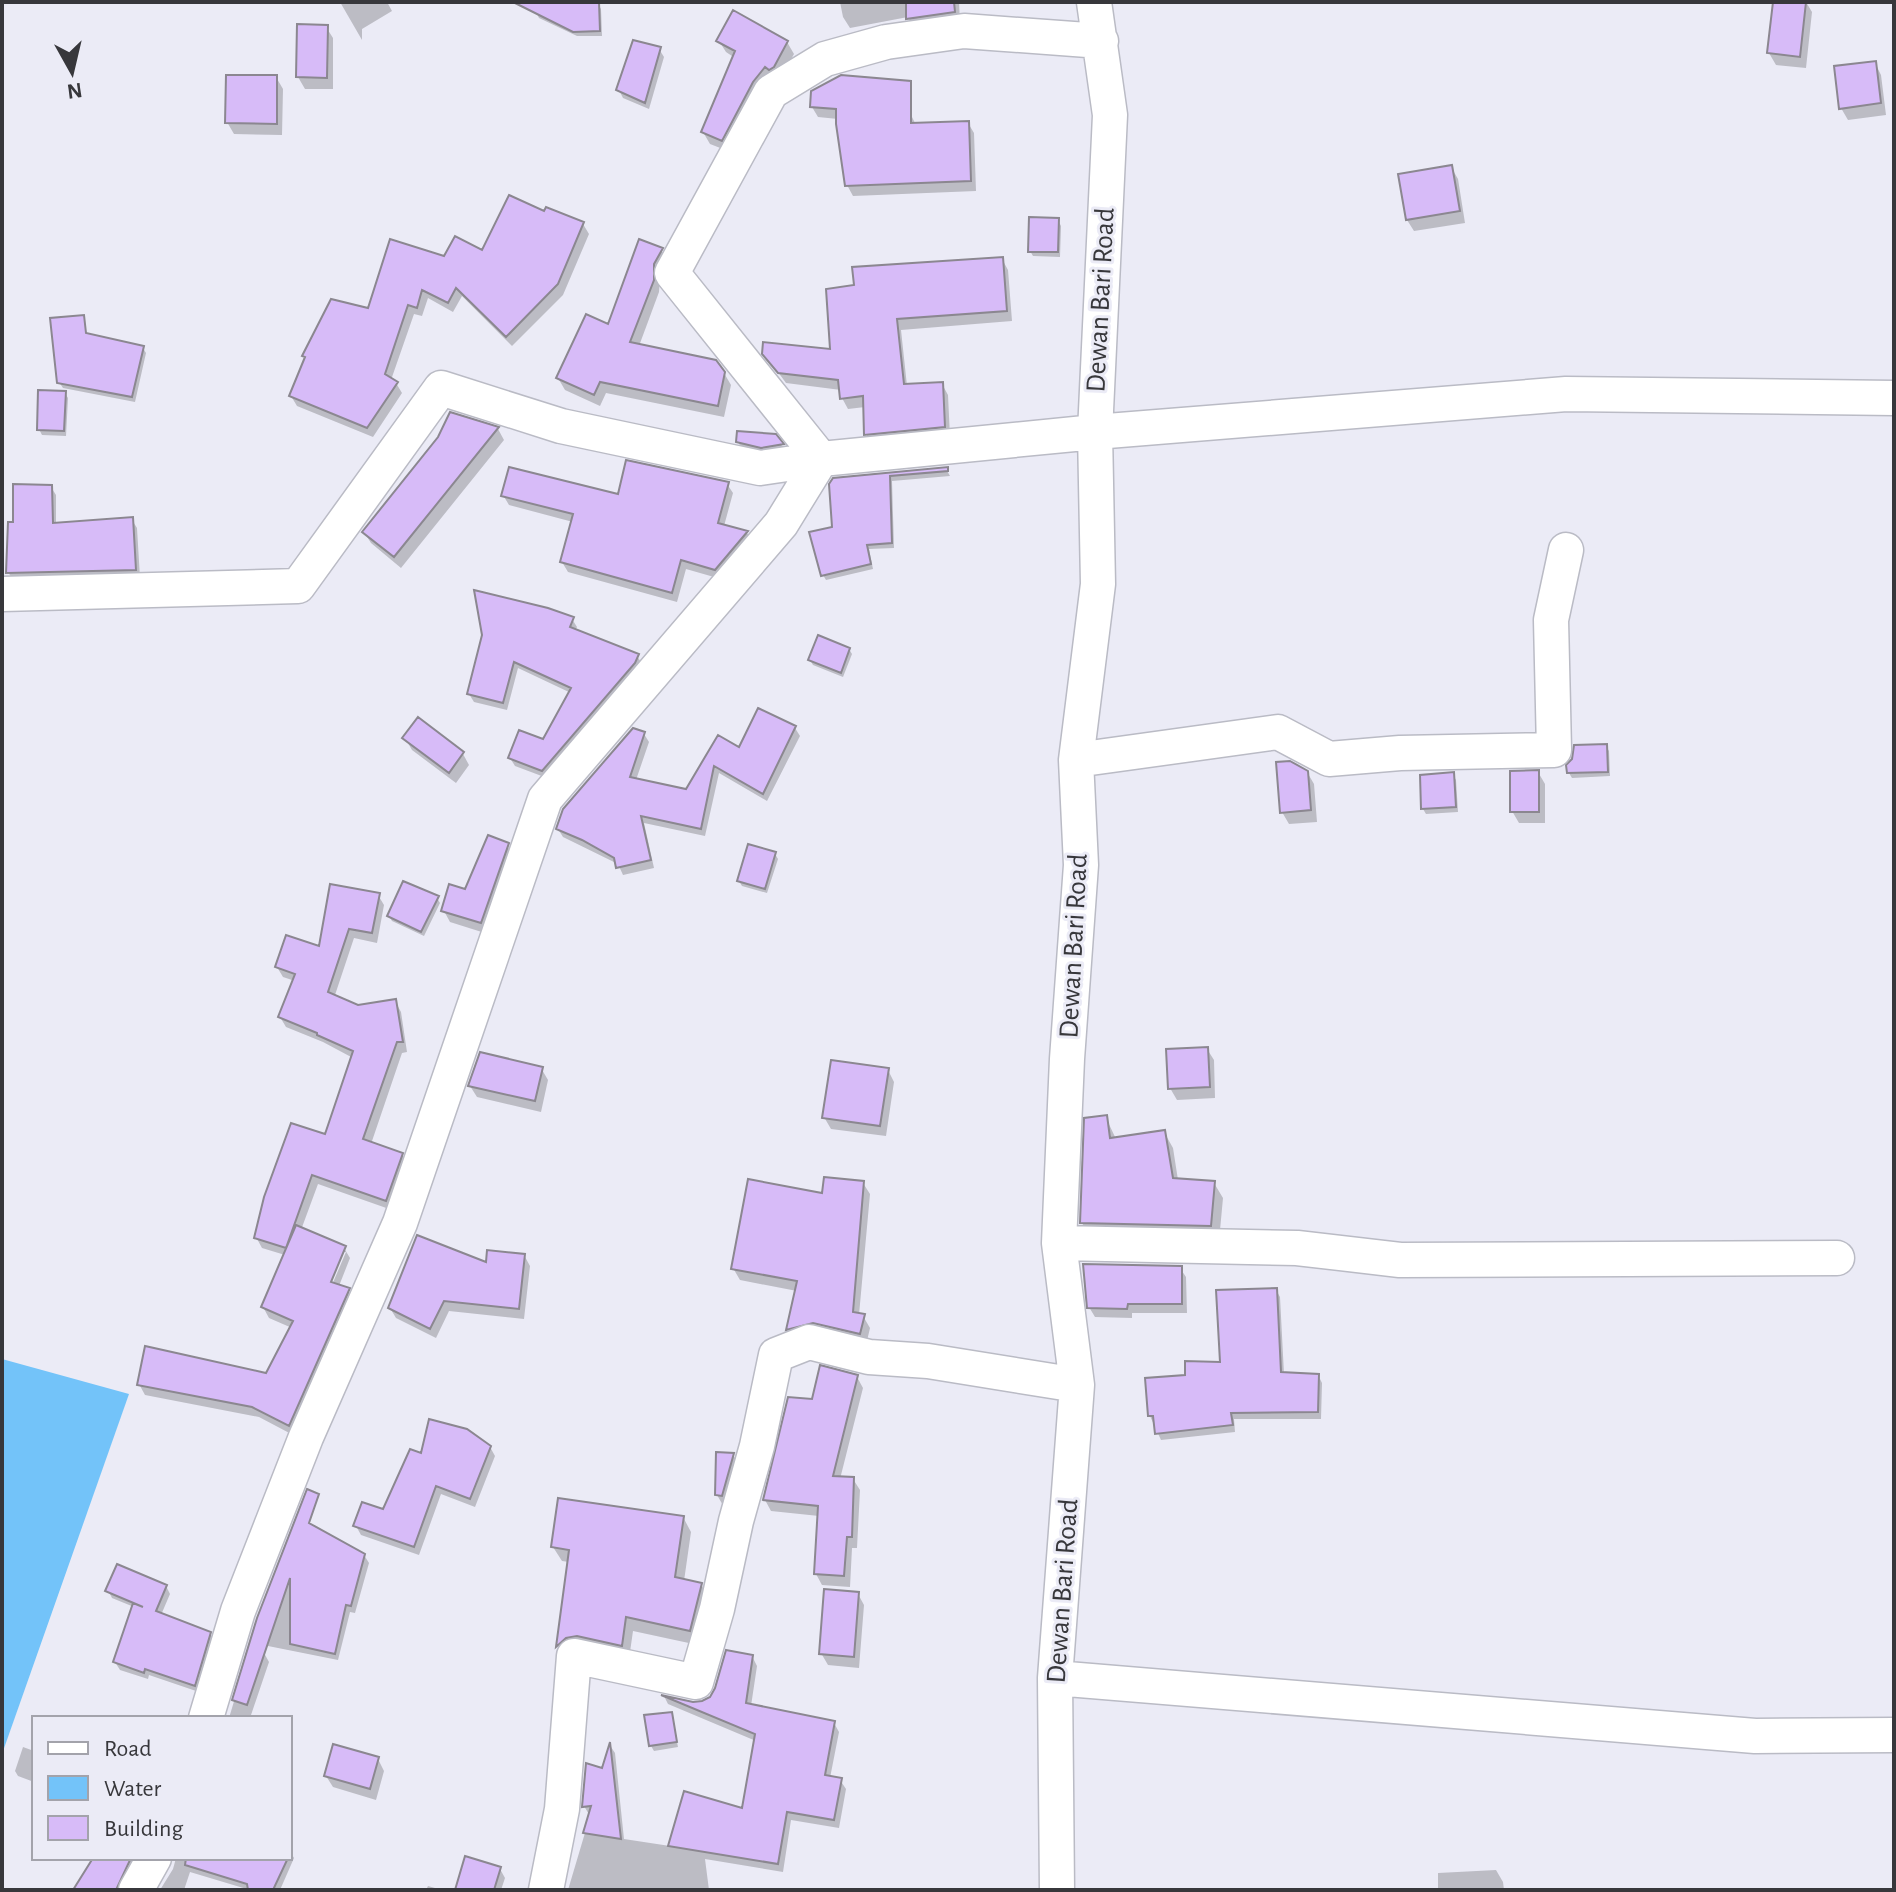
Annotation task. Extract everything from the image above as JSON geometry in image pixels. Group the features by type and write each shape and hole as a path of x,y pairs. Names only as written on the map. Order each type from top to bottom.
{"street":[{"name":"Dewan Bari Road","path":"1057,1890 1055,1678 1077,1385 1059,1243 1067,1059 1081,865 1076,760 1098,584 1095,432 1110,115 1094,2"},
{"path":"821,459 672,273 771,92 825,59 886,42 964,31 1101,41"},
{"path":"2,594 298,586 441,388 561,426 760,468 821,459 1095,432 1566,394 1894,398"},
{"path":"207,1716 238,1611 277,1509 400,1223 545,799 781,524 821,459"},
{"path":"1076,760 1278,732 1329,759 1400,753 1554,750 1551,620 1566,550"},
{"path":"1059,1243 1297,1248 1400,1260 1837,1258"},
{"path":"546,1890 562,1809 574,1656 696,1682 757,1446 776,1355 809,1342 869,1357 928,1361 1077,1385"},
{"path":"1055,1678 1755,1736 1894,1735"},
{"path":"136,1890 153,1860"}],"water":[{"path":"2,1359 129,1394 2,1754"}],"building":[{"path":"513,2 599,2 600,31 573,32"},
{"path":"906,2 954,2 955,12 906,19"},
{"path":"1773,2 1806,2 1800,57 1767,53"},
{"path":"733,10 788,41 774,67 769,70 765,67 753,82 722,141 701,132 735,51 716,41"},
{"path":"297,24 328,25 327,78 296,77"},
{"path":"633,40 661,47 645,103 616,90"},
{"path":"1876,61 1881,103 1839,109 1834,66"},
{"path":"226,75 277,75 277,124 225,123"},
{"path":"841,75 911,81 911,123 969,121 971,181 845,186 836,109 810,107 811,91"},
{"path":"1452,165 1460,211 1406,220 1398,174"},
{"path":"509,195 544,211 546,207 584,222 558,284 506,337 456,288 448,303 422,290 417,308 408,305 385,374 398,382 367,428 289,396 305,357 302,356 331,299 368,308 390,239 444,256 455,236 482,250"},
{"path":"1029,217 1059,218 1058,252 1028,252"},
{"path":"639,239 663,248 654,264 654,280 630,342 716,360 725,372 718,406 600,382 594,395 556,378 586,314 608,324"},
{"path":"1003,257 1007,311 897,319 904,384 943,382 945,427 864,435 863,396 840,399 838,380 778,373 762,354 763,342 830,349 826,289 854,285 852,267"},
{"path":"84,315 86,333 144,346 132,397 57,383 50,318"},
{"path":"38,390 66,391 64,431 37,430"},
{"path":"450,412 499,427 394,557 362,532 438,437"},
{"path":"737,431 776,434 784,444 761,448 736,442"},
{"path":"626,460 729,482 718,523 748,531 715,570 681,560 672,593 560,562 573,514 501,496 509,467 618,494"},
{"path":"948,467 948,471 890,476 892,543 867,545 871,564 821,576 809,532 832,527 829,484 833,478"},
{"path":"13,484 52,485 53,523 133,517 136,570 6,573 8,522 13,522"},
{"path":"474,590 574,617 570,627 639,654 635,663 542,771 508,758 519,730 543,739 571,688 514,662 503,703 467,694 482,635"},
{"path":"818,635 850,648 841,673 808,660"},
{"path":"758,708 796,726 763,794 714,766 701,829 641,816 651,860 616,868 614,858 556,829 563,809 633,728 645,732 630,777 686,789 718,735 739,747"},
{"path":"418,717 464,752 449,773 402,738"},
{"path":"1607,744 1608,772 1567,773 1566,765 1572,759 1574,745"},
{"path":"1290,761 1308,771 1311,810 1280,813 1276,762"},
{"path":"1539,770 1539,812 1510,812 1510,771"},
{"path":"1454,772 1456,807 1421,809 1420,775"},
{"path":"488,835 509,843 481,923 441,911 449,884 465,889"},
{"path":"748,844 776,852 765,889 737,881"},
{"path":"403,881 439,896 421,932 387,916"},
{"path":"330,884 380,893 372,933 349,929 328,992 358,1005 396,999 403,1042 397,1042 363,1139 403,1153 386,1201 312,1175 286,1248 254,1238 264,1197 291,1123 325,1134 353,1051 278,1017 295,974 275,967 286,935 319,946"},
{"path":"1208,1047 1210,1087 1168,1089 1166,1049"},
{"path":"480,1052 543,1067 535,1101 468,1086"},
{"path":"831,1060 889,1068 880,1126 822,1118"},
{"path":"1107,1115 1110,1138 1165,1130 1173,1178 1215,1181 1211,1226 1080,1223 1084,1118"},
{"path":"824,1177 864,1181 853,1312 865,1314 860,1334 813,1323 786,1330 797,1281 731,1269 748,1179 822,1193"},
{"path":"296,1225 346,1246 331,1282 350,1288 289,1426 252,1407 137,1385 145,1346 266,1373 293,1321 261,1307"},
{"path":"417,1235 486,1262 487,1250 525,1254 519,1309 444,1301 430,1329 388,1308"},
{"path":"1083,1264 1182,1266 1182,1304 1128,1304 1127,1309 1087,1308"},
{"path":"1277,1288 1281,1372 1319,1374 1318,1412 1231,1413 1233,1425 1155,1434 1153,1416 1148,1416 1145,1378 1185,1375 1185,1361 1220,1362 1216,1290"},
{"path":"820,1365 858,1375 833,1476 854,1477 852,1537 847,1537 844,1576 814,1574 818,1506 763,1500 788,1397 812,1399"},
{"path":"429,1419 467,1429 491,1446 470,1499 436,1486 414,1547 353,1526 362,1502 383,1509 410,1449 421,1453"},
{"path":"716,1452 734,1453 722,1496 715,1495"},
{"path":"307,1489 319,1494 309,1523 365,1554 351,1606 346,1605 335,1654 290,1644 290,1578 247,1705 232,1700 257,1618"},
{"path":"558,1498 684,1516 675,1577 702,1583 690,1631 626,1617 622,1646 577,1636 566,1638 556,1647 569,1550 551,1547"},
{"path":"117,1564 167,1585 156,1611 211,1632 195,1686 113,1662 133,1603 143,1607 105,1591"},
{"path":"824,1589 859,1592 854,1657 819,1654"},
{"path":"726,1650 753,1655 746,1703 835,1721 825,1775 842,1778 834,1820 787,1812 778,1864 668,1846 684,1791 742,1808 755,1734 661,1695 693,1702 710,1697"},
{"path":"672,1712 677,1742 649,1746 644,1715"},
{"path":"610,1742 621,1839 583,1833 591,1806 582,1807 586,1763 602,1768"},
{"path":"333,1744 379,1757 370,1789 324,1776"},
{"path":"465,1856 501,1867 494,1890 455,1890"},
{"path":"92,1860 130,1860 116,1890 73,1890"},
{"path":"186,1860 287,1860 273,1890 248,1890 247,1884 185,1865"}]}
